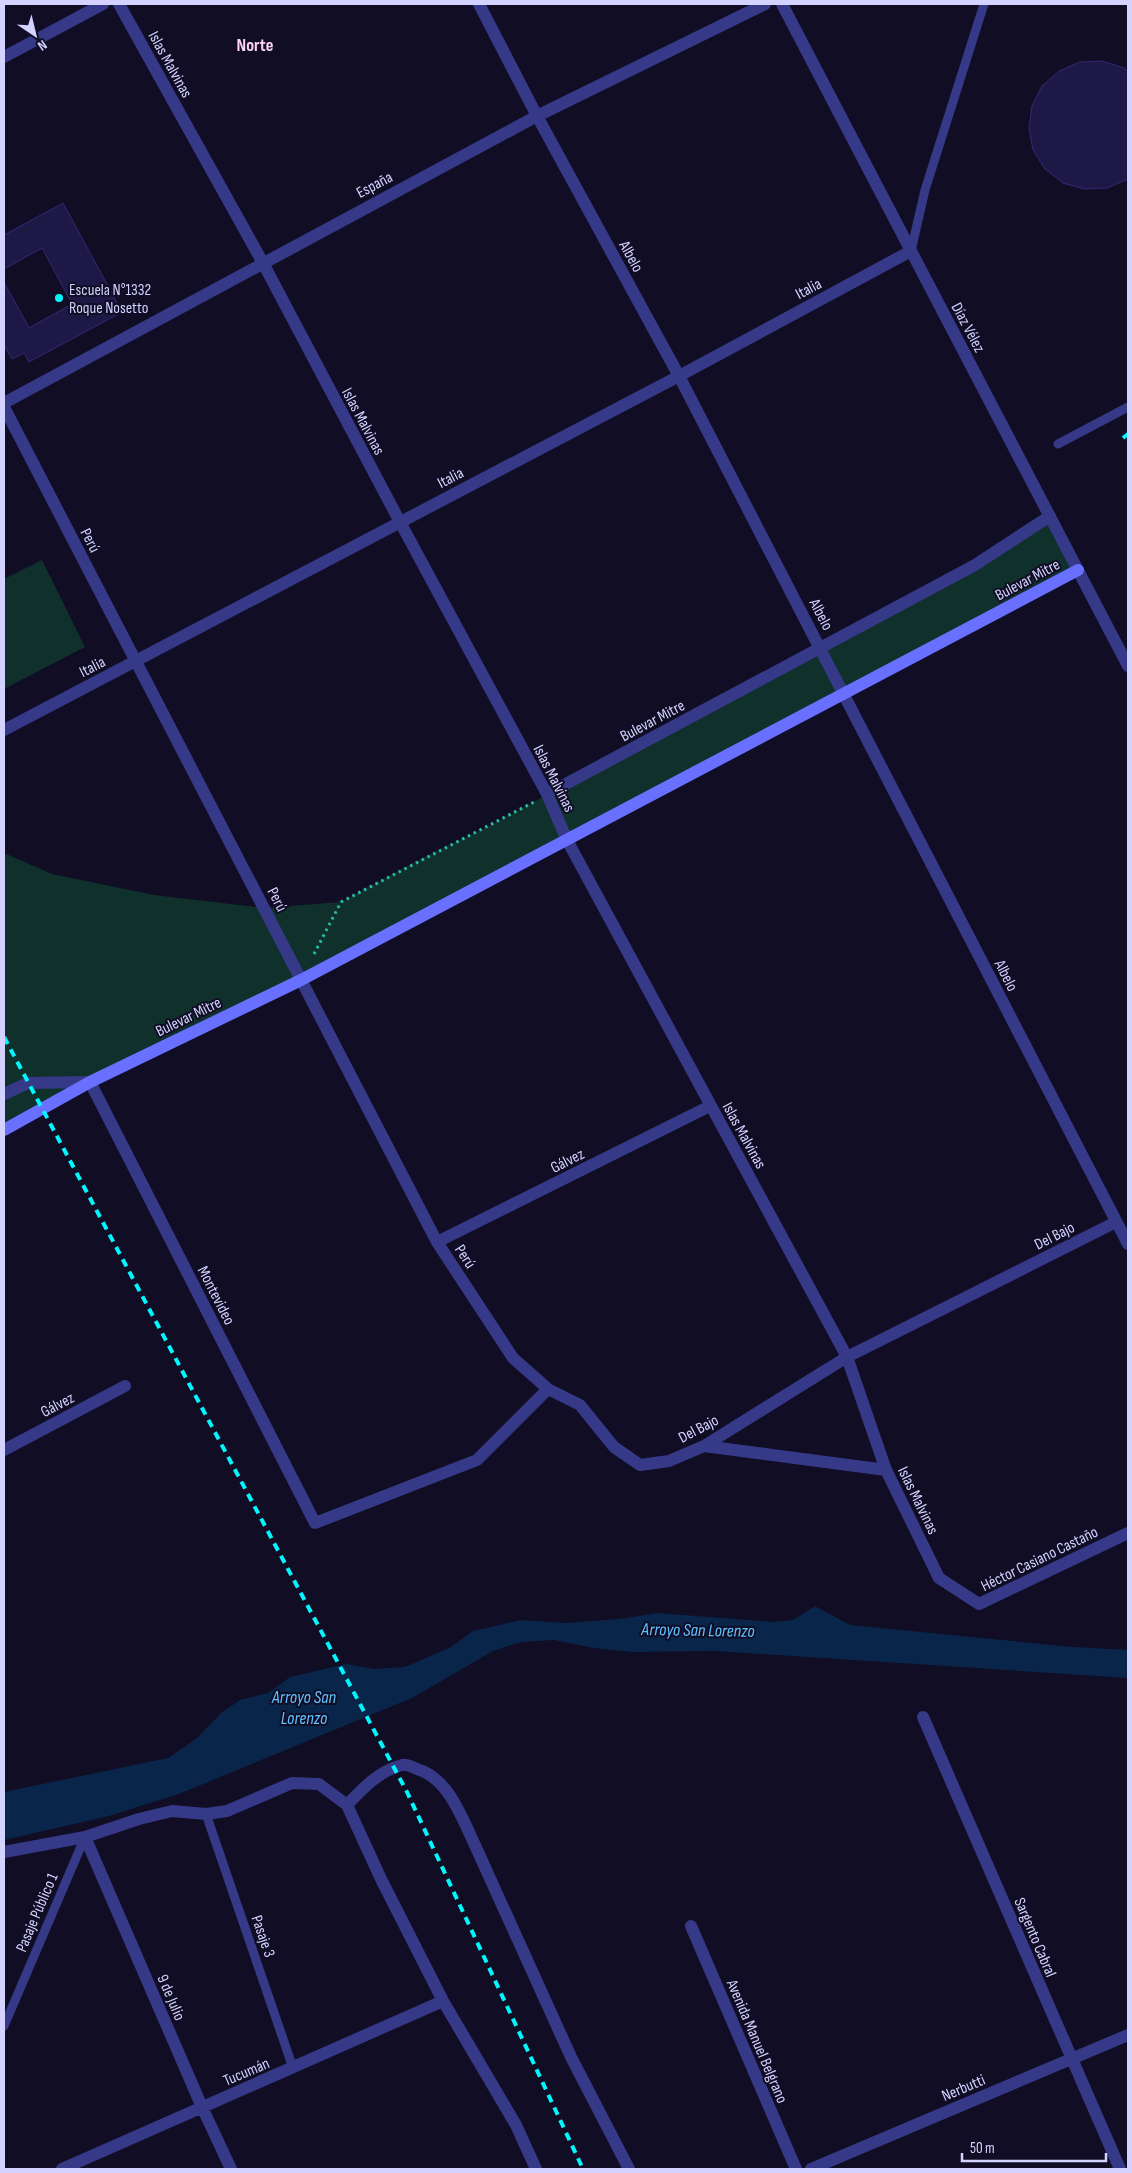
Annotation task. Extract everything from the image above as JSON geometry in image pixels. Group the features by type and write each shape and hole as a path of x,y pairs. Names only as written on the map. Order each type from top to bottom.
{"street":[{"path":"4,57 103,4"},
{"name":"Islas Malvinas","path":"119,4 263,263 400,522 548,794 567,840 847,1357 886,1470 939,1578"},
{"name":"Albelo","path":"479,4 537,116 678,376 820,647 1128,1244"},
{"name":"España","path":"4,403 537,116 765,4"},
{"name":"Díaz Vélez","path":"782,4 1128,666"},
{"name":"Italia","path":"4,730 678,376 911,251"},
{"name":"Perú","path":"4,407 438,1242 513,1358 548,1389"},
{"name":"Bulevar Mitre","path":"548,794 820,647 975,566 1050,516"},
{"name":"Bulevar Mitre","path":"4,1130 90,1082 301,980 1078,570"},
{"name":"Bulevar Mitre","path":"4,1094 28,1083 90,1082"},
{"name":"Montevideo","path":"90,1082 315,1523 477,1460 548,1389"},
{"name":"Gálvez","path":"438,1242 710,1106"},
{"name":"Del Bajo","path":"548,1389 580,1405 614,1447 640,1465 669,1461 704,1446 847,1357 1116,1222"},
{"name":"Gálvez","path":"4,1450 125,1386"},
{"path":"704,1446 886,1470"},
{"name":"Héctor Casiano Castaño","path":"939,1578 979,1604 1128,1533"},
{"name":"Sargento Cabral","path":"923,1717 1120,2169"},
{"path":"347,1805 380,1774 404,1765 424,1771 445,1788 467,1827 572,2057 629,2169"},
{"path":"4,1852 85,1837 139,1819 172,1811 206,1814 228,1811 292,1783 319,1784 347,1805 443,2001 516,2125 536,2169"},
{"name":"9 de Julio","path":"85,1837 202,2107 231,2169"},
{"name":"Avenida Manuel Belgrano","path":"691,1926 796,2169"},
{"name":"Tucumán","path":"62,2169 443,2001"},
{"name":"Nerbutti","path":"811,2169 1128,2034"}],"lane":[{"path":"911,251 925,190 984,4"},
{"path":"1058,444 1128,406"},
{"name":"Pasaje 3","path":"206,1814 293,2068"},
{"name":"Pasaje Público 1","path":"4,2026 85,1837"}],"path":[{"path":"301,980 341,902 548,794"}],"green space":[{"path":"1050,516 1078,570 4,1130 4,853 52,874 154,895 264,908 341,902 426,856 489,826 820,647"},
{"path":"42,560 85,647 4,689 4,579"}],"water":[{"name":"Arroyo San Lorenzo","path":"815,1606 850,1625 1073,1647 1128,1650 1128,1678 716,1651 632,1652 594,1648 554,1640 521,1642 493,1651 412,1698 179,1794 109,1816 4,1840 4,1792 168,1758 197,1738 221,1713 240,1700 268,1693 290,1677 346,1664 375,1669 405,1667 449,1648 473,1631 521,1620 566,1623 619,1619 658,1613 774,1622 793,1620"}],"building":[{"path":"1102,61 1124,68 1128,72 1128,179 1107,188 1084,189 1063,183 1045,169 1033,150 1029,128 1032,106 1042,86 1059,71 1080,62"},
{"name":"Escuela N°1332 Roque Nosetto","path":"63,203 122,312 29,362 24,353 12,359 4,345 4,282 29,328 72,304 42,248 4,269 4,235"}],"railway":[{"path":"1123,438 1128,434"},
{"path":"4,1037 407,1792 583,2169"}],"place":[{"name":"Escuela N°1332 Roque Nosetto","path":"59,298"}],"district":[{"name":"Norte","path":"255,45"}]}
